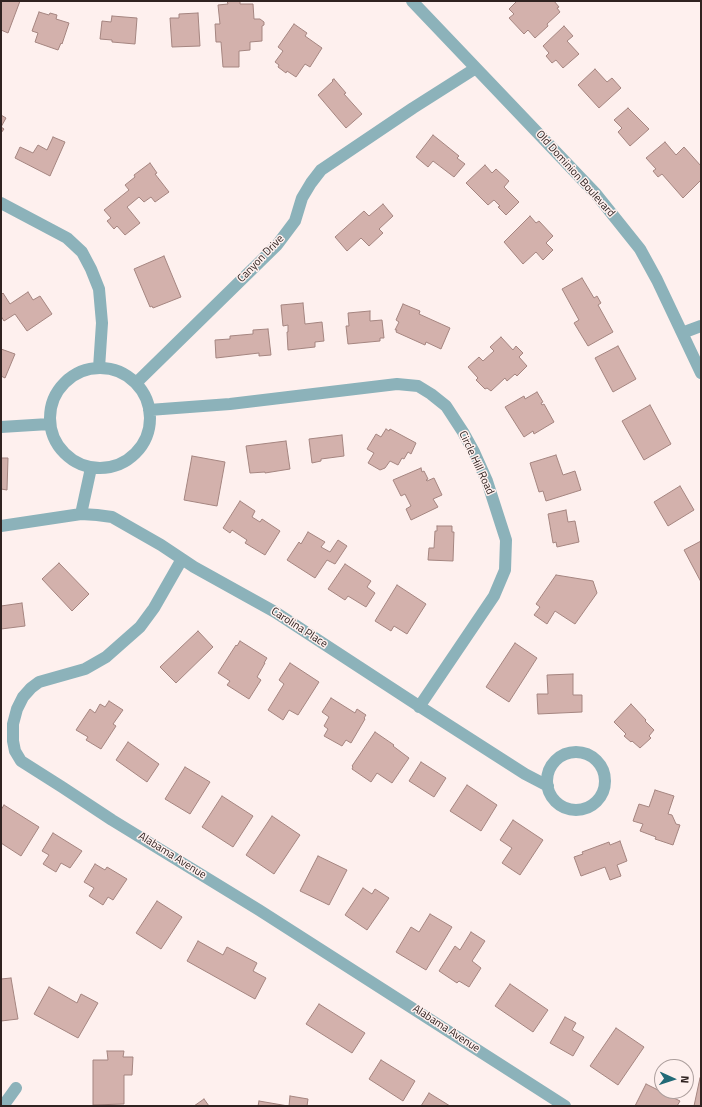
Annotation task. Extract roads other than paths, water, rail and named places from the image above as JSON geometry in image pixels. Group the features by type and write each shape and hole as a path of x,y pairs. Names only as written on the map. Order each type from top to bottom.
{"street":[{"name":"Old Dominion Boulevard","path":"412,1 596,194 640,249 657,280 701,373"},
{"name":"Canyon Drive","path":"136,383 277,245 295,221 302,198 321,170 413,108 476,68"},
{"path":"1,203 67,238 82,252 99,289 102,323 99,368"},
{"path":"682,332 701,326"},
{"path":"99,368 121,372 136,383 143,393 149,410 150,421 148,434 141,447 133,456 115,466 107,468 91,468 76,462 62,452 56,444 50,424 52,404 60,387 83,370 99,368"},
{"name":"Circle Hill Road","path":"149,410 230,404 397,384 418,386 432,394 446,406 474,452 487,481 506,540 505,570 494,596 419,706"},
{"path":"1,427 50,424"},
{"path":"81,514 91,468"},
{"name":"Carolina Place","path":"1,526 81,514 112,517 194,567 275,612 525,774 548,786"},
{"name":"Alabama Avenue","path":"182,559 154,608 140,627 106,657 85,669 39,682 23,697 17,709 13,724 13,741 15,751 21,761 112,820 266,914 565,1106"},
{"path":"570,753 581,753 589,755 595,759 601,766 605,778 605,787 598,800 586,809 580,810 566,808 557,803 548,786 548,776 552,766 559,759 570,753"},
{"path":"3,1106 16,1088"}]}
